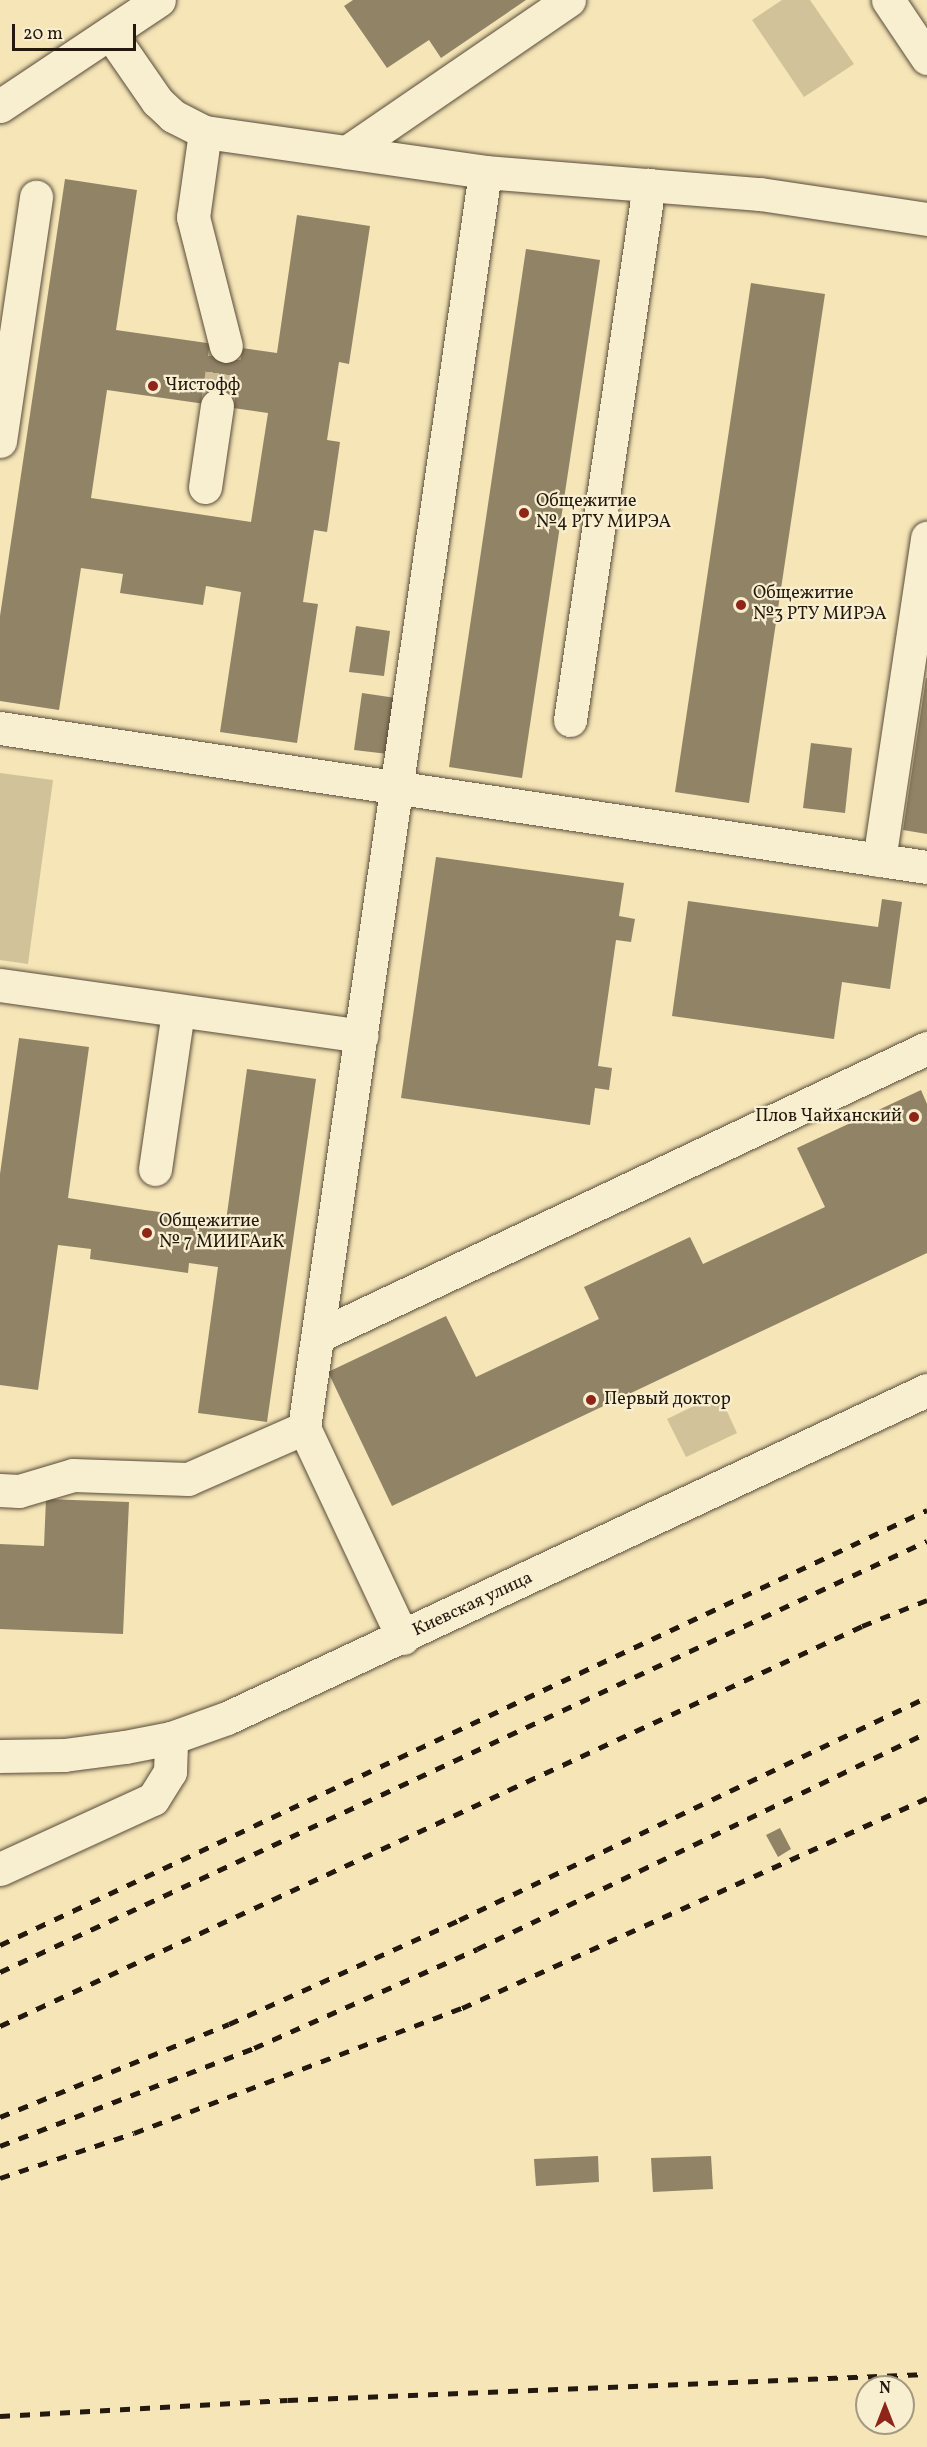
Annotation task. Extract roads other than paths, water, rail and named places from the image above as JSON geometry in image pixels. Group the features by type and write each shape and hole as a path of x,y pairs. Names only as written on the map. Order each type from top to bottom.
{"street":[{"path":"0,106 159,0"},
{"path":"347,152 569,0"},
{"path":"888,0 927,58"},
{"path":"110,33 157,100 173,116 205,132 485,172 760,194 927,219"},
{"path":"205,132 193,217 226,346"},
{"path":"403,1638 304,1428 485,172"},
{"path":"570,720 649,186"},
{"path":"0,441 36,197"},
{"path":"204,487 217,406"},
{"path":"879,860 927,538"},
{"path":"0,728 927,867"},
{"path":"0,985 361,1036"},
{"path":"155,1169 178,1011"},
{"path":"318,1336 927,1048"},
{"name":"Киевская улица","path":"0,1756 64,1755 171,1738 227,1718 403,1638 927,1390"},
{"path":"0,1490 19,1491 73,1475 188,1479 304,1428"},
{"path":"0,1869 153,1799 170,1772 171,1738"}],"tunnel":[{"path":"217,406 226,346"}],"railway":[{"path":"0,1945 927,1510"},
{"path":"0,1972 927,1541"},
{"path":"0,2026 862,1626 927,1600"},
{"path":"0,2117 229,2024 459,1920 927,1697"},
{"path":"0,2146 254,2048 477,1949 927,1732"},
{"path":"0,2178 134,2133 462,2008 927,1798"},
{"path":"0,2416 288,2400 927,2374"}],"place":[{"name":"Чистофф","path":"153,386"},
{"name":"Общежитие №4 РТУ МИРЭА","path":"524,513"},
{"name":"Общежитие №3 РТУ МИРЭА","path":"741,605"},
{"name":"Плов Чайханский","path":"914,1117"},
{"name":"Общежитие № 7 МИИГАиК","path":"147,1233"},
{"name":"Первый доктор","path":"591,1400"}]}
